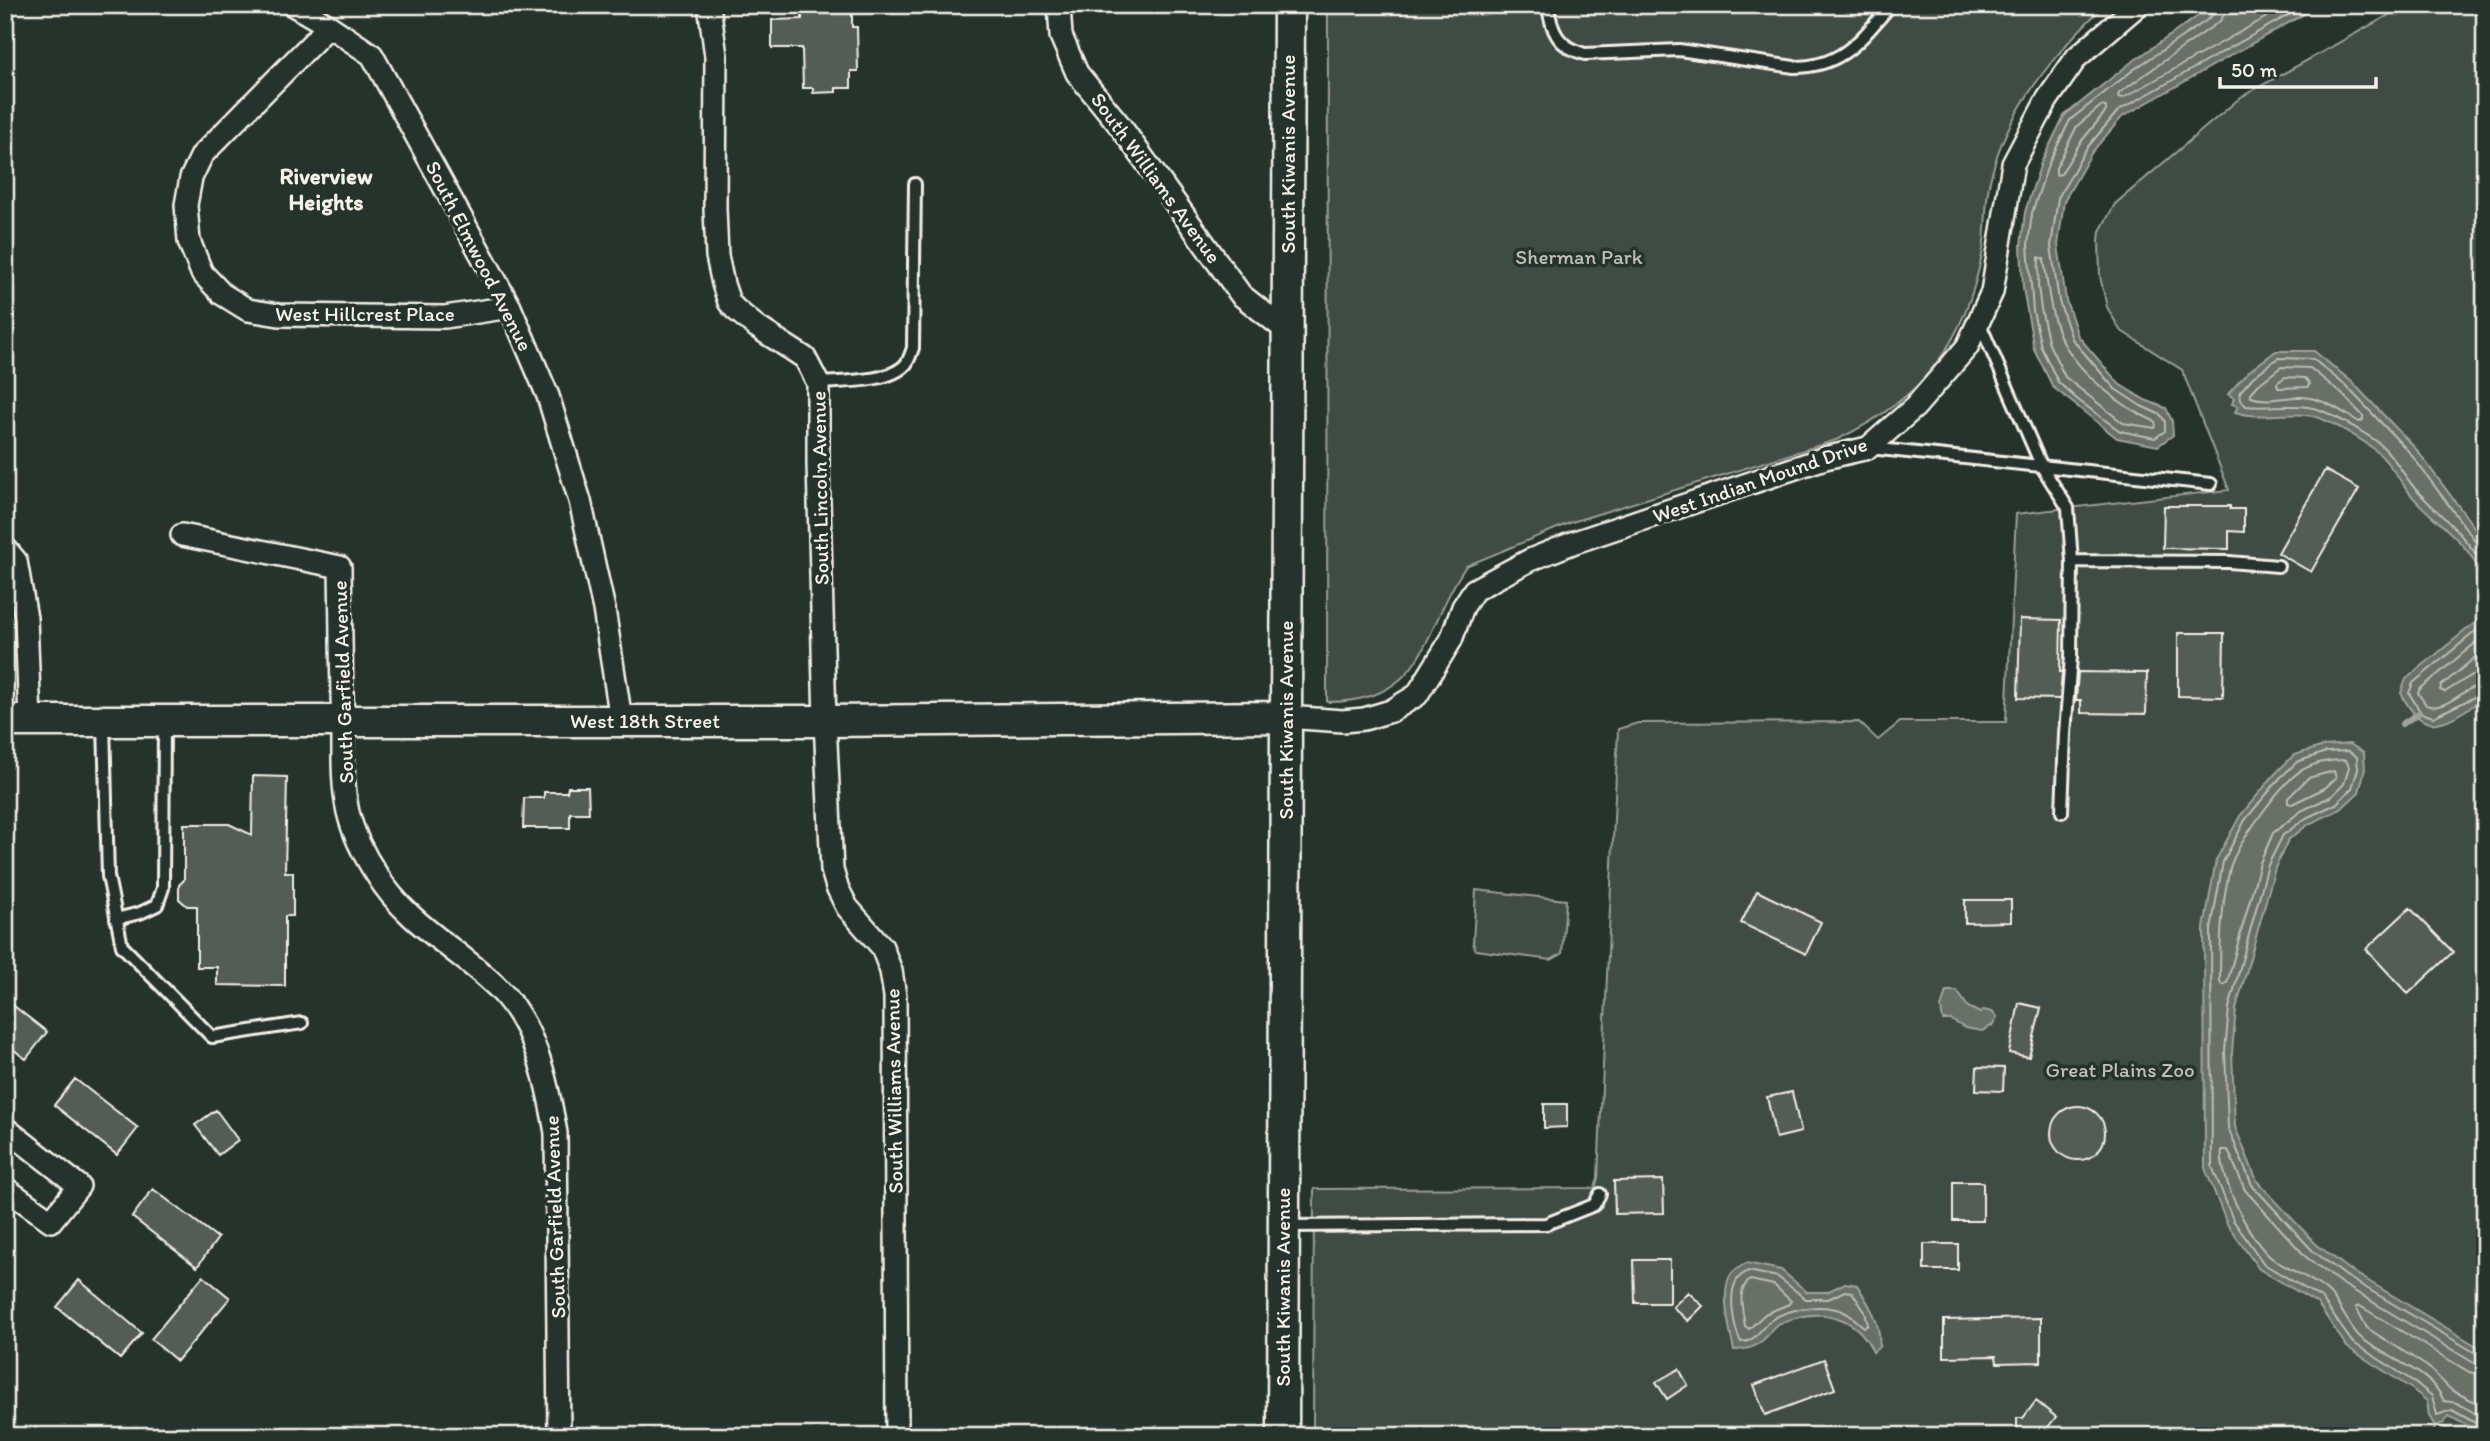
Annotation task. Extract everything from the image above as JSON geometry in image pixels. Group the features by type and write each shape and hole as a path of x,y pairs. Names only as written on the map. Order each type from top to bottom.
{"main road":[{"name":"South Kiwanis Avenue","path":"1283,1436 1289,5"},
{"name":"West 18th Street","path":"18,721 825,721 1286,717"}],"street":[{"name":"South Elmwood Avenue","path":"293,5 372,55 510,307 548,396 580,501 604,609 621,720"},
{"name":"South Lincoln Avenue","path":"709,5 716,57 717,256 723,284 729,302 735,309 757,327 805,358 818,383 825,721"},
{"name":"South Williams Avenue","path":"1059,5 1061,36 1077,73 1121,127 1241,295 1287,331"},
{"name":"West Indian Mound Drive","path":"1286,717 1343,721 1364,719 1391,711 1417,695 1451,640 1463,607 1474,590 1530,560 1825,458 1868,448 1914,407 1967,347 1992,292 2013,164 2047,100 2077,57 2138,5"},
{"name":"West Hillcrest Place","path":"329,26 202,155 191,178 186,205 188,241 202,272 222,294 248,310 279,315 445,317 510,307"},
{"name":"South Garfield Avenue","path":"182,535 340,568 344,767 348,812 359,842 388,893 409,914 498,988 517,1012 541,1060 556,1133 559,1436"},
{"path":"5,548 16,561 26,618 18,721"},
{"name":"South Williams Avenue","path":"825,721 832,870 847,907 881,947 891,971 895,996 898,1436"},
{"path":"5,1128 79,1186 51,1221 5,1188"}],"lane":[{"path":"1548,5 1554,34 1561,44 1572,51 1585,54 1679,50 1794,67 1812,67 1843,55 1854,47 1891,5"},
{"path":"818,383 875,378 894,373 907,363 913,348 915,184"},
{"path":"1978,321 2042,467 2068,508 2072,561 2071,657 2062,812"},
{"path":"1868,448 2211,484"},
{"path":"2072,561 2229,562 2278,566"},
{"path":"104,721 108,876 122,946 212,1037 302,1023"},
{"path":"116,919 157,905 163,888 164,721"},
{"path":"1283,1226 1546,1224 1594,1205 1600,1194"}],"green space":[{"name":"Sherman Park","path":"1328,5 2105,5 2042,74 2005,135 1989,183 1983,250 1965,314 1952,341 1916,387 1867,424 1836,440 1572,522 1466,566 1451,590 1418,658 1404,676 1385,690 1360,699 1327,702"},
{"name":"Great Plains Zoo","path":"2407,5 2485,5 2485,1436 2435,1426 2433,1436 1313,1436 1314,1189 1595,1188 1598,1178 1618,729 1638,723 1859,722 1878,740 1900,722 2006,722 2016,514 2229,490 2182,370 2120,330 2107,307 2100,276 2099,241 2100,231 2115,204 2241,97"},
{"path":"1476,890 1566,900 1562,954 1551,960 1476,950 1473,944"}],"water":[{"path":"2214,5 2320,5 2122,117 2092,152 2064,201 2058,245 2066,300 2078,336 2119,384 2145,400 2166,408 2172,421 2173,435 2158,446 2117,438 2053,387 2034,349 2023,288 2021,245 2025,212 2041,163 2064,116 2129,64"},
{"path":"2276,351 2314,351 2352,382 2416,449 2485,542 2485,698 2448,720 2428,723 2419,718 2401,693 2406,679 2477,621 2482,590 2480,573 2475,562 2459,541 2412,496 2380,455 2363,441 2319,418 2235,412 2238,406 2232,404 2234,398 2228,394 2248,372"},
{"path":"2350,744 2364,753 2365,769 2359,792 2341,809 2309,824 2288,840 2275,868 2236,1009 2232,1052 2235,1127 2257,1181 2316,1244 2350,1270 2485,1351 2485,1435 2449,1416 2444,1423 2435,1426 2429,1416 2427,1401 2347,1347 2317,1303 2259,1269 2227,1224 2205,1168 2204,928 2216,860 2240,816 2294,755 2324,746"},
{"path":"1946,991 1957,991 1968,1007 1980,1013 1984,1010 1992,1012 1997,1017 1993,1025 1982,1031 1965,1028 1951,1020 1943,1020 1941,1008"},
{"path":"1746,1263 1781,1270 1807,1292 1827,1292 1845,1283 1857,1285 1877,1322 1879,1347 1873,1352 1860,1332 1851,1324 1841,1319 1819,1315 1782,1322 1757,1345 1734,1350 1726,1289 1732,1273"}],"building":[{"path":"852,11 852,27 857,27 858,71 851,71 851,88 813,93 813,88 803,88 802,48 772,48 772,20 802,19 802,12"},
{"path":"2325,470 2359,489 2311,572 2278,553"},
{"path":"2164,506 2230,506 2230,509 2244,509 2244,532 2229,531 2229,549 2163,548"},
{"path":"2020,619 2061,620 2060,699 2018,698"},
{"path":"2178,633 2224,633 2223,697 2178,696"},
{"path":"2078,672 2147,673 2146,714 2081,713 2081,700 2076,700"},
{"path":"253,776 287,777 285,872 293,872 293,916 285,916 285,986 217,985 217,967 197,967 197,906 187,906 179,899 179,885 184,880 184,824 229,824 252,835"},
{"path":"568,787 588,787 589,813 570,813 570,828 523,828 524,798 544,798 544,792 567,792"},
{"path":"1757,891 1821,922 1806,954 1741,923"},
{"path":"1965,900 2011,900 2011,922 1965,923"},
{"path":"2410,908 2453,952 2408,994 2366,949"},
{"path":"5,999 47,1032 26,1059 5,1043"},
{"path":"2019,1003 2041,1008 2029,1057 2009,1053"},
{"path":"1977,1067 2004,1068 2003,1091 1976,1090"},
{"path":"75,1079 138,1128 117,1155 54,1105"},
{"path":"1792,1092 1801,1132 1776,1138 1767,1097"},
{"path":"1544,1104 1567,1104 1567,1127 1544,1128"},
{"path":"2078,1106 2097,1114 2105,1133 2097,1152 2078,1160 2059,1152 2051,1133 2059,1114"},
{"path":"216,1110 238,1140 218,1155 195,1125"},
{"path":"1663,1180 1664,1213 1615,1214 1614,1181"},
{"path":"1953,1182 1983,1182 1983,1221 1953,1221"},
{"path":"153,1189 218,1238 197,1267 132,1217"},
{"path":"1924,1244 1958,1244 1958,1270 1924,1270"},
{"path":"1634,1260 1670,1260 1670,1303 1635,1303"},
{"path":"203,1276 230,1298 177,1361 151,1339"},
{"path":"79,1280 142,1333 120,1359 57,1307"},
{"path":"1688,1292 1703,1306 1688,1321 1673,1307"},
{"path":"2041,1318 2041,1362 1997,1363 1996,1356 1944,1357 1944,1320"},
{"path":"1824,1359 1835,1389 1765,1415 1754,1385"},
{"path":"1679,1369 1688,1385 1667,1399 1656,1382"},
{"path":"2036,1401 2056,1417 2041,1436 2017,1436 2017,1418 2023,1418"}],"waterway":[{"path":"2402,724 2419,713"}],"district":[{"name":"Riverview Heights","path":"326,189"}]}
